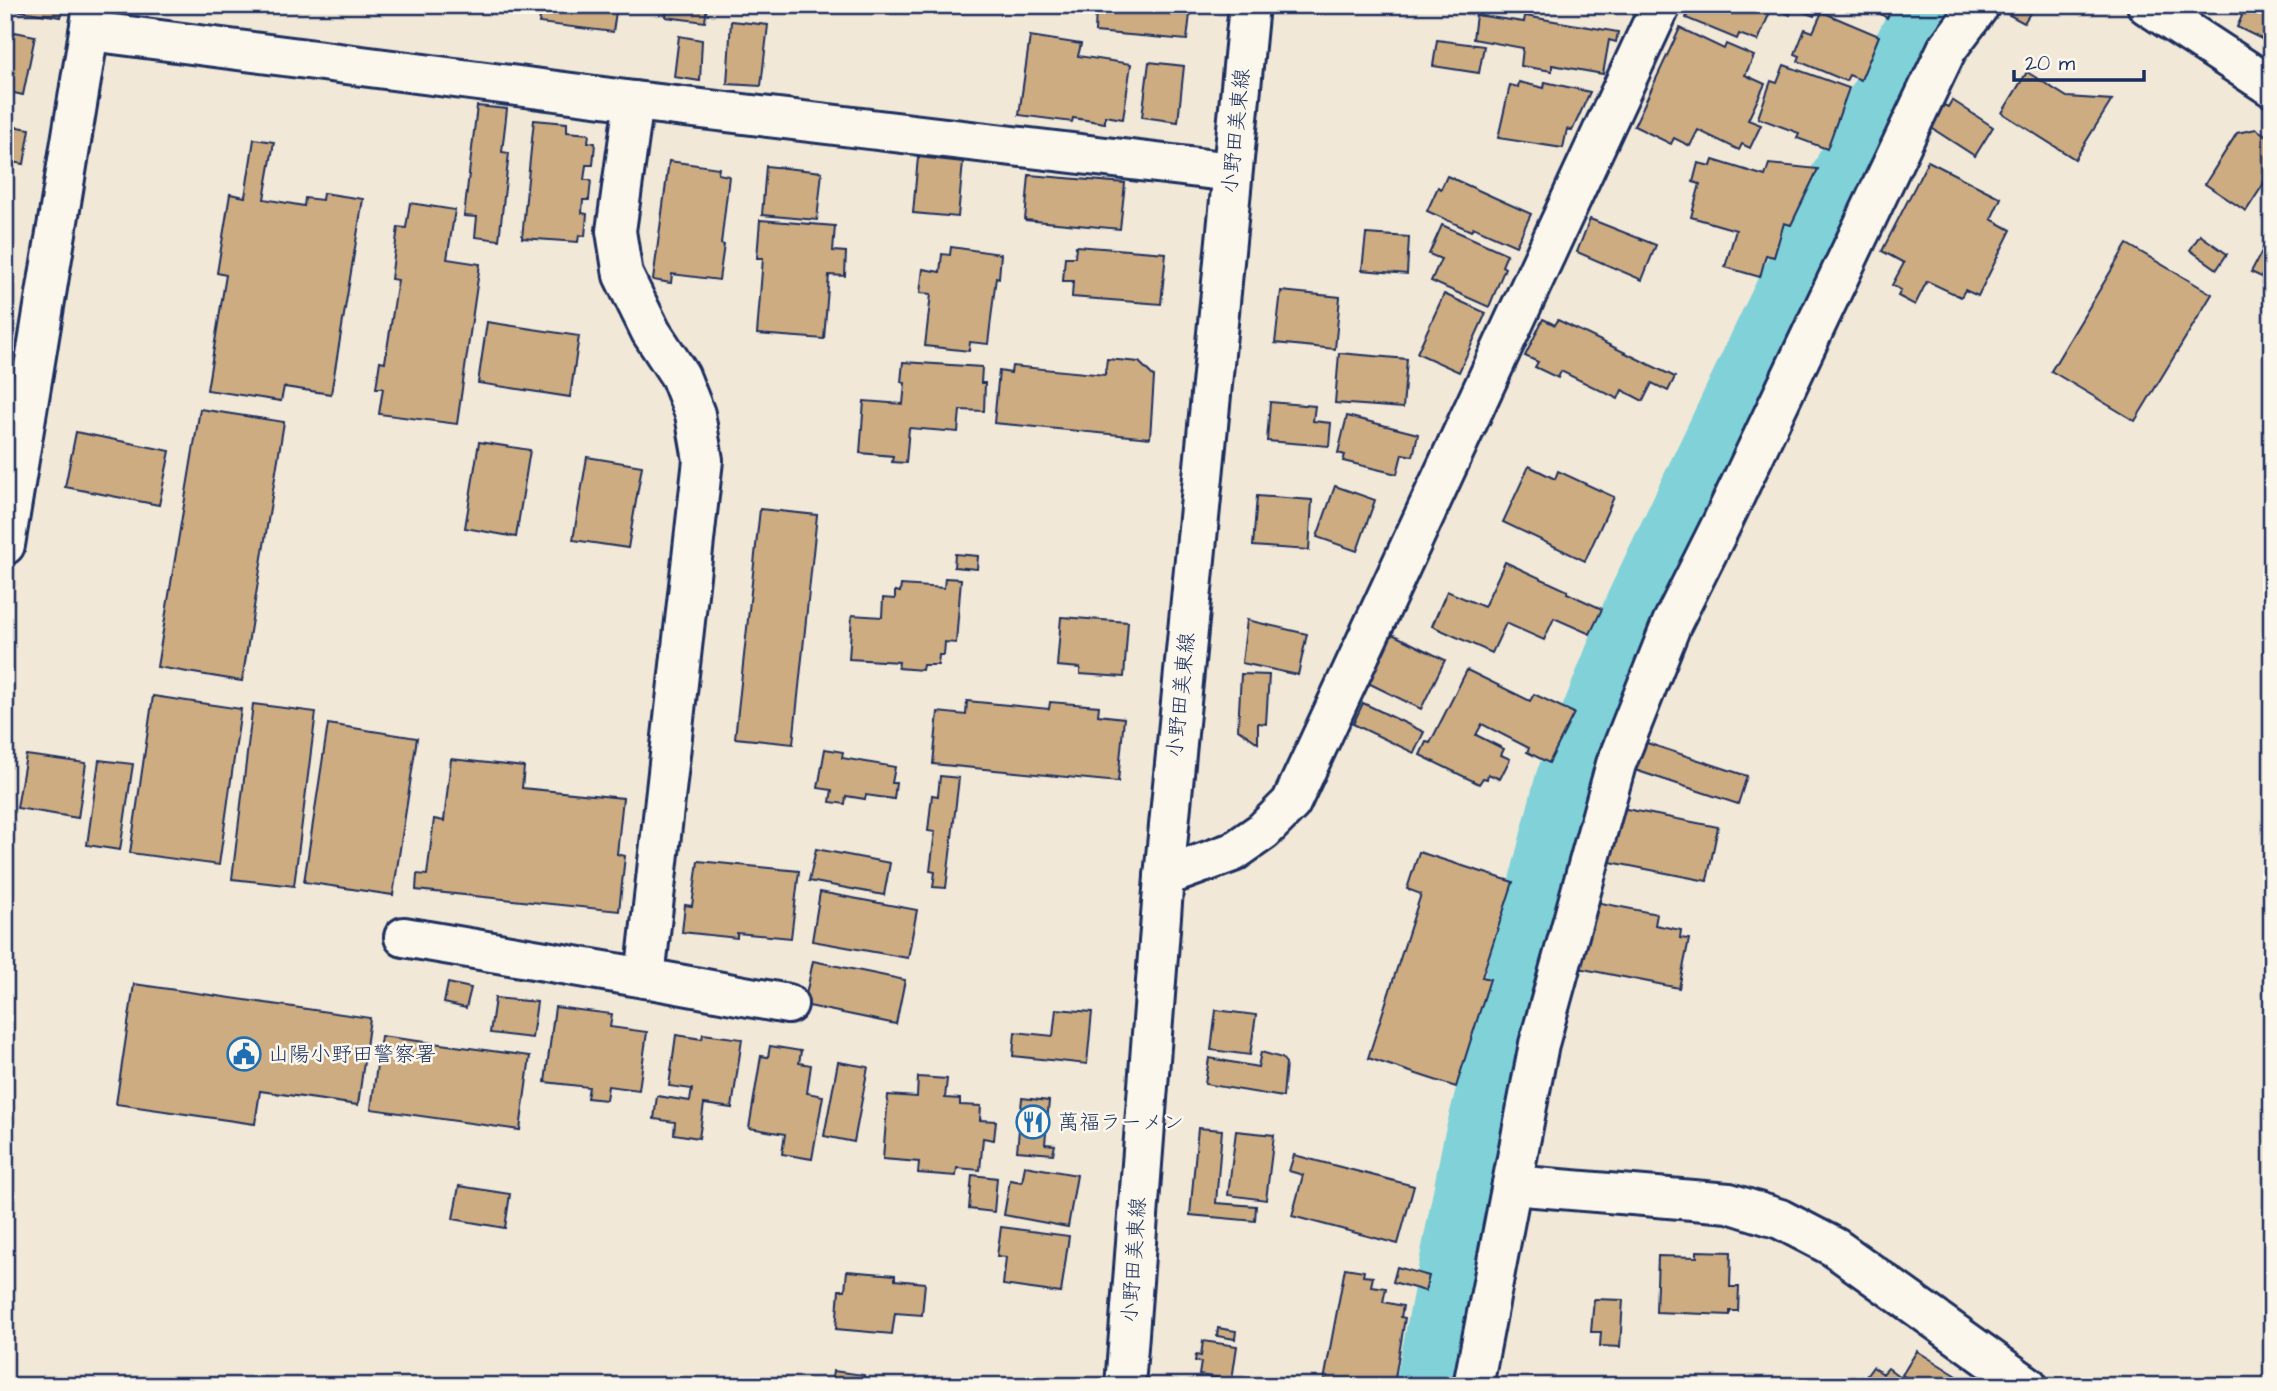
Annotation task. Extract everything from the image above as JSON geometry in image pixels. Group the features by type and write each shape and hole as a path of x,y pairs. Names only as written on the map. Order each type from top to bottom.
{"street":[{"name":"小野田美東線","path":"1125,1386 1164,877 1249,5"},
{"path":"1164,877 1233,852 1263,831 1291,803 1661,5"},
{"path":"1472,1386 1538,1044 1616,764 1672,623 1947,49 1980,5"},
{"path":"2147,5 2272,88"},
{"path":"7,529 92,18 634,101 1232,172"},
{"path":"634,101 616,231 623,275 651,332 680,376 695,414 703,460 645,978"},
{"path":"404,937 788,1004"},
{"path":"1512,1185 1729,1203 1780,1219 1834,1247 2028,1386"}],"building":[{"path":"14,5 63,5 61,17 13,10"},
{"path":"542,5 617,5 613,32 539,23"},
{"path":"651,5 707,5 705,22 666,17 666,10"},
{"path":"1691,5 1819,5 1814,16 1793,8 1790,15 1772,7 1758,41 1739,34 1737,39 1686,18"},
{"path":"1867,5 1894,5 1887,18"},
{"path":"2008,5 2035,5 2024,23 2004,12"},
{"path":"2241,5 2272,5 2272,52 2265,49 2268,42 2237,27 2242,16 2237,13"},
{"path":"1096,6 1190,14 1187,40 1095,32"},
{"path":"1822,12 1879,36 1861,80 1849,75 1846,81 1798,61 1800,56 1795,54 1805,29 1813,32"},
{"path":"1476,15 1524,22 1525,16 1618,32 1616,42 1609,40 1603,74 1552,65 1552,71 1521,66 1523,48 1473,39"},
{"path":"731,21 768,25 761,86 727,84"},
{"path":"1680,28 1724,49 1726,44 1754,56 1745,75 1765,84 1748,120 1761,125 1750,148 1742,144 1739,150 1698,130 1690,146 1674,138 1671,144 1634,126"},
{"path":"5,30 35,36 23,95 5,91"},
{"path":"679,36 702,40 700,81 674,77"},
{"path":"1030,36 1081,44 1078,56 1131,64 1123,119 1105,116 1105,123 1073,118 1072,122 1019,115"},
{"path":"1437,40 1484,46 1479,73 1433,66"},
{"path":"1149,62 1184,66 1178,122 1142,117"},
{"path":"1784,65 1849,88 1827,149 1797,138 1799,133 1758,118 1771,81 1777,83"},
{"path":"2027,72 2067,97 2112,100 2075,159 2002,113"},
{"path":"1519,82 1544,88 1545,82 1590,92 1572,131 1567,129 1563,148 1498,138 1510,85 1518,87"},
{"path":"1952,100 1993,127 1975,156 1930,127 1944,105 1948,107"},
{"path":"477,106 507,109 502,152 509,153 499,240 475,237 477,217 464,216"},
{"path":"534,120 567,123 567,132 589,134 588,142 595,143 593,165 586,165 584,180 591,180 589,200 583,200 582,213 587,214 585,236 579,235 578,242 522,238"},
{"path":"5,125 30,129 24,164 5,161"},
{"path":"2256,129 2272,139 2272,171 2246,211 2205,184 2237,133"},
{"path":"254,139 274,142 264,199 304,206 305,198 322,200 323,193 363,199 331,394 284,387 281,401 207,390 226,275 217,273 230,194 245,197"},
{"path":"918,157 963,162 958,217 913,213"},
{"path":"1713,160 1765,176 1769,164 1818,169 1791,225 1784,223 1774,257 1766,255 1760,277 1725,267 1736,230 1691,217 1700,184 1693,182 1698,163 1711,166"},
{"path":"669,161 719,168 718,174 729,176 719,280 672,274 671,283 653,280"},
{"path":"1928,161 2001,198 1991,219 2011,230 1978,296 1965,290 1961,297 1927,281 1915,305 1898,296 1901,290 1892,285 1904,263 1882,251"},
{"path":"766,166 822,172 817,220 762,215"},
{"path":"1029,175 1125,183 1120,229 1025,220"},
{"path":"1447,176 1531,214 1516,246 1473,227 1471,231 1427,211 1438,187 1441,189"},
{"path":"410,203 455,210 447,259 480,264 457,424 379,414 383,388 376,388 380,361 385,362 398,280 391,279 398,227 406,228"},
{"path":"1590,219 1656,245 1642,280 1577,252"},
{"path":"760,220 835,226 833,251 846,252 845,276 829,275 824,339 757,334 763,258 757,258"},
{"path":"1442,225 1507,254 1502,266 1505,268 1489,307 1431,281 1441,259 1429,254"},
{"path":"5,227 12,228 9,247 5,247"},
{"path":"2272,232 2272,282 2251,272"},
{"path":"1366,234 1409,237 1407,274 1362,270"},
{"path":"2200,235 2227,254 2217,269 2190,250"},
{"path":"2127,244 2212,294 2135,421 2051,371"},
{"path":"1076,246 1166,253 1161,304 1072,297 1073,281 1063,281 1065,257 1075,257"},
{"path":"951,247 1001,254 988,344 970,342 969,351 925,346 931,294 920,293 923,269 940,272 942,254 950,255"},
{"path":"1281,291 1340,297 1335,349 1275,343"},
{"path":"1444,294 1486,313 1459,372 1417,353"},
{"path":"1543,319 1555,325 1558,320 1675,377 1668,391 1652,383 1643,401 1622,390 1618,399 1561,371 1558,378 1535,367 1538,362 1525,356"},
{"path":"487,322 579,336 570,397 478,383"},
{"path":"1339,353 1407,359 1403,408 1335,403"},
{"path":"1107,359 1139,362 1154,377 1150,438 994,423 999,371 1011,373 1012,366 1105,375"},
{"path":"903,362 982,367 981,383 985,383 984,411 960,410 958,432 909,428 906,463 892,462 893,456 860,453 864,401 903,404"},
{"path":"1270,402 1315,406 1313,421 1331,423 1329,446 1267,441"},
{"path":"200,409 284,422 242,681 157,667"},
{"path":"1347,416 1418,434 1413,456 1402,454 1397,474 1343,461 1345,455 1338,453"},
{"path":"76,432 170,451 159,505 65,487"},
{"path":"479,442 530,450 516,537 465,528"},
{"path":"587,457 642,466 628,548 573,540"},
{"path":"1529,466 1555,479 1558,471 1614,497 1585,561 1503,522"},
{"path":"1335,486 1375,500 1357,551 1317,537"},
{"path":"1257,496 1312,500 1309,550 1253,546"},
{"path":"760,509 817,515 793,744 735,738"},
{"path":"955,554 978,556 977,569 954,567"},
{"path":"1505,562 1602,609 1590,634 1554,618 1544,640 1506,623 1492,653 1432,626 1447,591 1484,607"},
{"path":"945,578 961,579 956,643 945,642 944,655 939,655 938,665 923,665 922,670 898,668 899,662 849,659 852,615 882,617 883,598 895,599 895,591 900,592 901,585 944,588"},
{"path":"1061,617 1128,622 1124,677 1080,674 1080,668 1057,666"},
{"path":"1247,620 1307,634 1298,675 1242,663"},
{"path":"1386,631 1445,660 1421,709 1362,680"},
{"path":"1467,670 1530,701 1534,694 1574,713 1549,763 1527,752 1529,748 1482,724 1476,735 1504,749 1501,755 1510,759 1500,779 1488,774 1487,779 1483,778 1479,784 1420,755 1426,742 1430,743"},
{"path":"1241,674 1269,675 1266,724 1258,723 1258,743 1238,729"},
{"path":"153,696 241,709 219,865 130,853"},
{"path":"967,701 1049,709 1050,702 1099,706 1098,715 1124,718 1118,782 933,764 938,712 966,715"},
{"path":"1363,703 1424,732 1414,753 1353,724"},
{"path":"253,704 316,712 294,886 232,879"},
{"path":"328,724 417,738 393,895 304,882"},
{"path":"1644,742 1747,776 1738,804 1635,770"},
{"path":"825,749 843,752 842,758 895,767 892,783 896,783 894,799 866,795 865,799 846,796 845,804 830,802 832,790 818,788"},
{"path":"26,755 86,763 78,818 17,808"},
{"path":"451,759 524,767 522,788 623,798 617,854 625,856 619,911 416,890 417,874 427,875 434,819 444,821"},
{"path":"99,760 133,764 120,850 87,845"},
{"path":"940,776 959,778 946,888 933,887 935,872 930,871 935,832 928,831 932,795 938,796"},
{"path":"1616,807 1718,827 1707,881 1605,861"},
{"path":"816,849 890,863 884,895 809,881"},
{"path":"1419,852 1513,882 1482,977 1490,979 1456,1087 1368,1058 1421,894 1407,889"},
{"path":"698,861 799,871 791,938 737,933 737,938 682,932 685,905 692,906"},
{"path":"820,892 917,910 908,958 812,941"},
{"path":"1591,901 1657,914 1655,925 1681,930 1680,938 1689,939 1679,988 1578,968"},
{"path":"813,961 905,980 896,1024 804,1005"},
{"path":"448,983 471,988 466,1008 444,1003"},
{"name":"山陽小野田警察署","path":"134,984 370,1018 358,1105 260,1091 255,1124 116,1104"},
{"path":"495,998 537,1002 532,1038 490,1033"},
{"path":"555,1007 612,1014 610,1027 647,1032 639,1090 608,1086 606,1100 587,1098 589,1087 545,1082"},
{"path":"1056,1009 1092,1012 1087,1064 1013,1056 1015,1032 1053,1036"},
{"path":"1216,1010 1256,1015 1250,1055 1211,1050"},
{"path":"703,1034 742,1039 732,1108 704,1104 699,1138 674,1134 675,1122 654,1119 657,1096 690,1101 692,1089 669,1086 676,1035 702,1039"},
{"path":"381,1036 530,1056 520,1130 371,1109"},
{"path":"770,1046 801,1051 799,1063 811,1065 807,1093 823,1096 812,1159 782,1154 785,1134 749,1128 761,1056 768,1057"},
{"path":"1261,1052 1282,1058 1286,1063 1283,1097 1205,1084 1209,1058 1258,1067"},
{"path":"838,1062 868,1067 854,1142 824,1136"},
{"path":"918,1077 947,1079 945,1098 960,1099 960,1105 981,1106 980,1120 996,1121 994,1140 983,1138 980,1170 957,1168 956,1176 918,1173 919,1162 883,1159 888,1095 917,1097"},
{"name":"萬福ラーメン","path":"1022,1098 1049,1101 1045,1144 1055,1145 1053,1154 1017,1151"},
{"path":"1198,1128 1222,1130 1216,1203 1256,1206 1255,1221 1190,1215"},
{"path":"1236,1131 1274,1135 1266,1200 1228,1195"},
{"path":"1294,1155 1414,1186 1398,1244 1292,1216 1303,1175 1289,1171"},
{"path":"1025,1166 1077,1175 1068,1227 1004,1215 1010,1180 1022,1182"},
{"path":"972,1175 997,1178 994,1212 969,1209"},
{"path":"459,1186 510,1194 505,1228 453,1219"},
{"path":"1001,1227 1069,1236 1061,1293 1003,1285 1006,1257 997,1256"},
{"path":"1697,1251 1731,1252 1730,1287 1739,1287 1738,1311 1730,1311 1730,1315 1656,1312 1658,1256 1697,1257"},
{"path":"1397,1267 1429,1276 1425,1291 1393,1282"},
{"path":"1345,1268 1364,1271 1363,1276 1373,1277 1371,1286 1386,1288 1383,1302 1403,1306 1401,1317 1405,1318 1394,1384 1386,1382 1385,1386 1323,1386"},
{"path":"847,1271 895,1275 895,1280 925,1283 922,1315 895,1313 892,1334 836,1329 839,1290 845,1290"},
{"path":"1594,1299 1623,1300 1620,1347 1600,1346 1601,1332 1591,1332"},
{"path":"1218,1328 1236,1331 1235,1339 1217,1336"},
{"path":"1203,1341 1237,1346 1232,1380 1199,1375 1201,1362 1195,1361 1196,1355 1201,1356"},
{"path":"1917,1351 1970,1384 1969,1386 1920,1386 1902,1375"},
{"path":"1873,1367 1883,1374 1888,1368 1912,1386 1859,1386"},
{"path":"833,1371 864,1375 863,1386 831,1386"}],"waterway":[{"path":"1434,1386 1481,1146 1573,784 1643,608 1934,5"}],"place":[{"name":"山陽小野田警察署","path":"244,1054"},
{"name":"萬福ラーメン","path":"1033,1122"}]}
